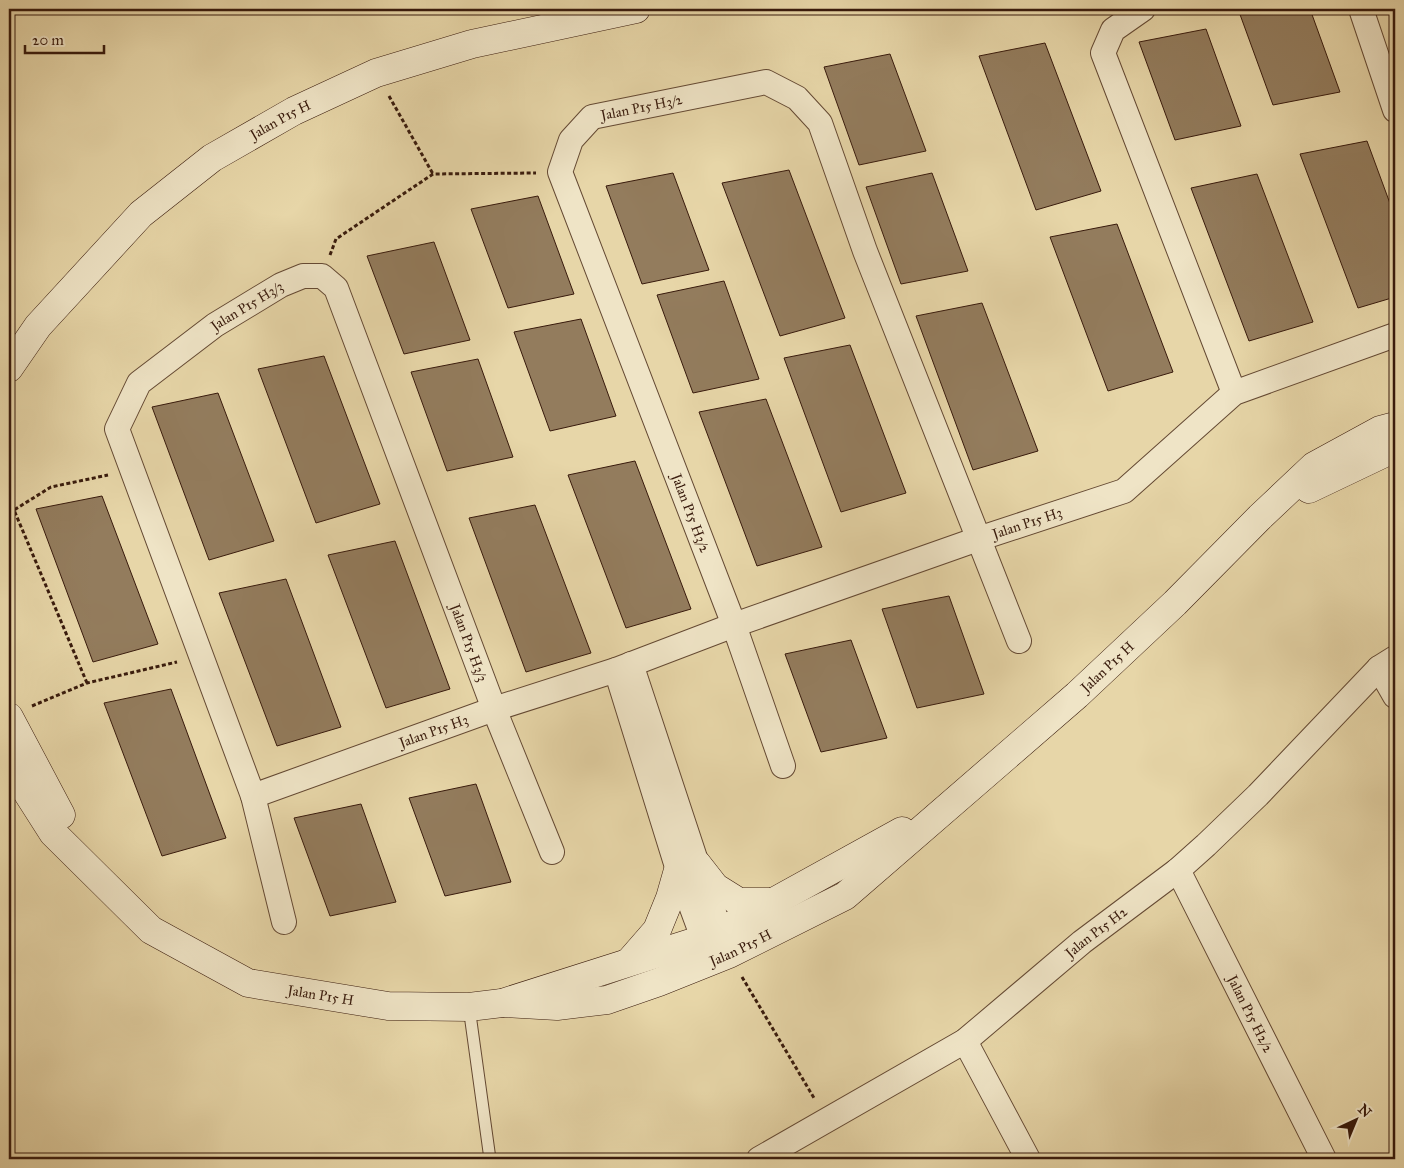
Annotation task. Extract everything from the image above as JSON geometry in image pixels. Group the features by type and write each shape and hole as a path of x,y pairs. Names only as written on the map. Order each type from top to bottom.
{"street":[{"name":"Jalan P15 H","path":"9,368 38,326 140,214 212,158 294,112 376,73 472,44 636,9"},
{"path":"1143,9 1113,30 1103,53 1234,393"},
{"path":"1361,9 1395,110"},
{"name":"Jalan P15 H3/2","path":"784,766 734,625 560,172 571,140 592,117 766,82 797,98 820,123 865,251 1019,641"},
{"name":"Jalan P15 H3/3","path":"284,922 253,796 117,429 139,383 215,325 281,284 303,276 322,276 336,288 494,709 552,852"},
{"name":"Jalan P15 H3","path":"253,796 494,709 623,667 734,625 978,539 1124,491 1234,393 1395,335"},
{"name":"Jalan P15 H","path":"502,1003 630,961 716,946 845,896 1077,695 1175,604 1260,517 1314,466 1380,430 1395,426"},
{"name":"Jalan P15 H","path":"1260,517 1312,487 1395,448"},
{"path":"1387,663 1395,696"},
{"name":"Jalan P15 H2","path":"759,1159 965,1041 1082,942 1178,870 1206,846 1387,663"},
{"path":"623,667 688,867 716,946"},
{"name":"Jalan P15 H","path":"17,713 44,784 65,824 151,930"},
{"path":"9,745 44,784"},
{"name":"Jalan P15 H","path":"9,764 53,833 151,930 248,983 388,1006 469,1007 502,1003 557,1006 606,1000 659,982 716,946 773,902 945,808"},
{"path":"9,789 53,833"},
{"path":"688,867 739,902 773,902"},
{"path":"630,961 657,930 670,898 688,867"},
{"name":"Jalan P15 H2/2","path":"1178,870 1324,1159"},
{"path":"965,1041 1028,1159"}],"lane":[{"path":"469,1007 490,1159"}],"path":[{"path":"376,73 433,174"},
{"path":"322,276 336,239 433,174 560,172"},
{"path":"87,683 14,510 51,487 132,470"},
{"path":"17,713 87,683 202,657"},
{"path":"716,946 827,1120"}],"building":[{"path":"1238,9 1310,9 1340,92 1273,105"},
{"path":"1206,29 1241,126 1175,140 1139,42"},
{"path":"1045,43 1101,191 1036,210 979,56"},
{"path":"890,54 926,151 859,165 824,67"},
{"path":"1367,141 1395,217 1395,297 1358,308 1300,154"},
{"path":"789,170 845,318 780,336 722,183"},
{"path":"673,173 709,270 642,284 606,186"},
{"path":"932,173 968,271 901,284 866,187"},
{"path":"1257,174 1313,322 1249,341 1191,188"},
{"path":"538,196 574,294 508,308 471,209"},
{"path":"1117,224 1173,372 1108,391 1050,237"},
{"path":"434,242 470,340 404,354 367,256"},
{"path":"724,281 759,379 693,393 657,295"},
{"path":"982,303 1038,451 973,470 916,316"},
{"path":"581,319 616,416 550,431 514,332"},
{"path":"850,345 906,493 841,512 784,358"},
{"path":"324,356 380,504 316,523 258,369"},
{"path":"478,359 513,457 447,471 411,372"},
{"path":"218,393 274,541 209,560 152,407"},
{"path":"766,399 822,547 757,566 699,412"},
{"path":"635,461 691,609 626,628 568,475"},
{"path":"102,496 158,644 93,662 36,509"},
{"path":"535,505 591,653 526,672 469,518"},
{"path":"395,541 450,689 386,708 328,555"},
{"path":"286,579 341,727 277,746 219,593"},
{"path":"949,596 984,694 917,708 882,609"},
{"path":"851,640 887,738 821,752 785,654"},
{"path":"171,689 226,838 162,856 104,703"},
{"path":"476,784 511,882 445,896 409,798"},
{"path":"361,804 396,902 330,916 294,818"}]}
